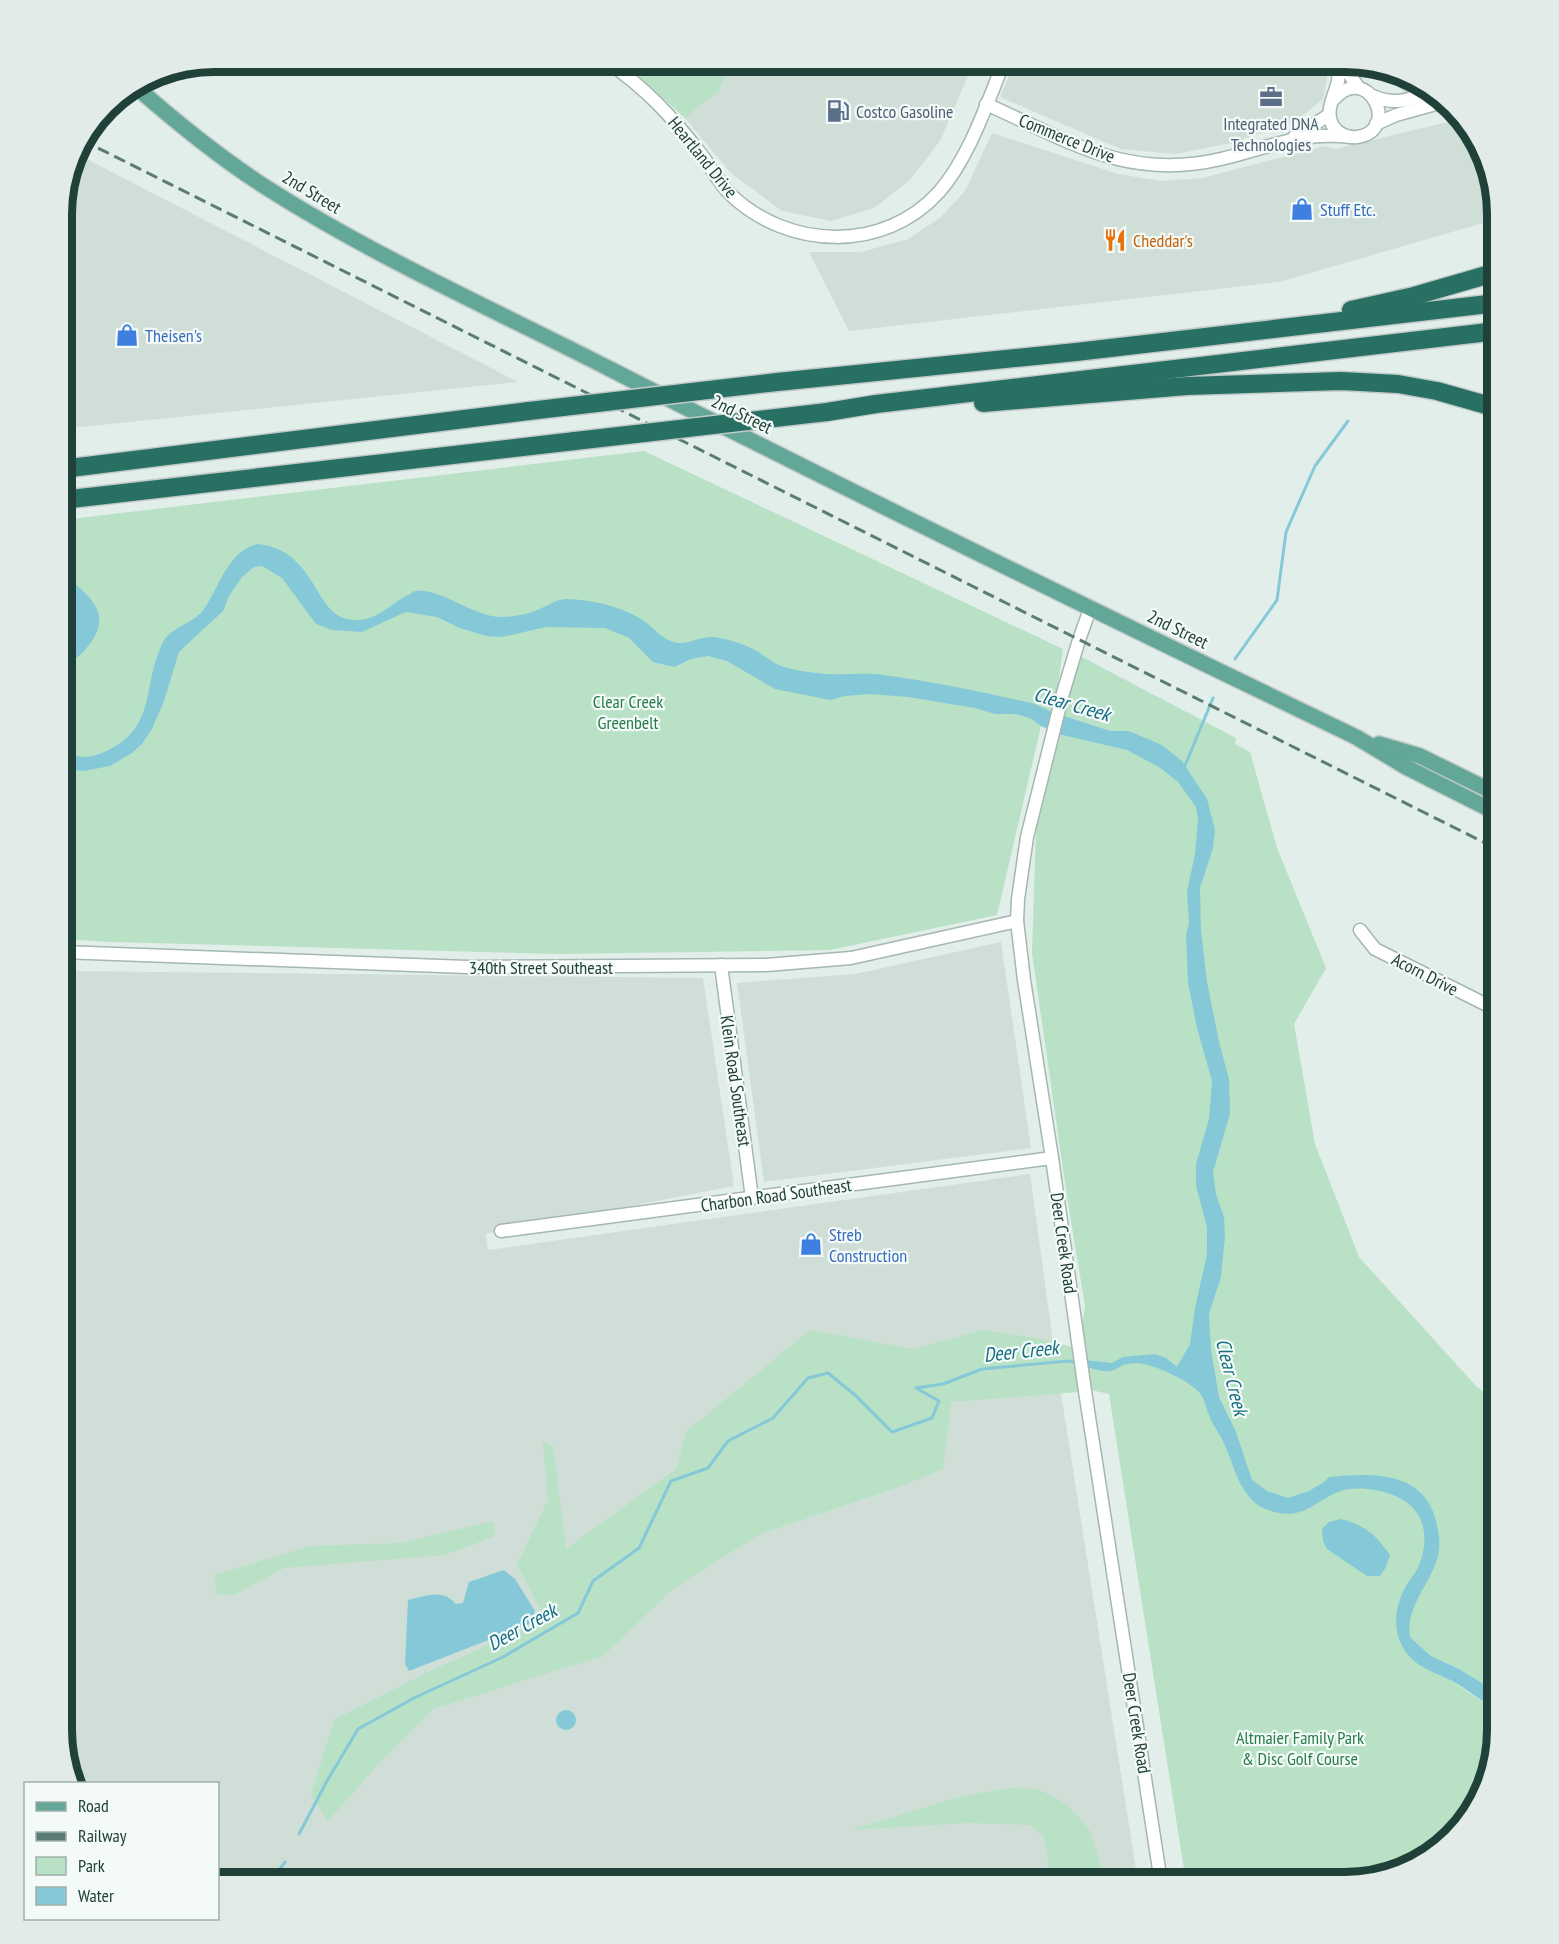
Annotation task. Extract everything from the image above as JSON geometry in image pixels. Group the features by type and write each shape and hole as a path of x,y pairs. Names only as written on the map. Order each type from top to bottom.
{"highway":[{"path":"1192,339 1369,306 1414,296 1487,275"},
{"path":"72,466 777,382 1192,339 1487,304"},
{"path":"72,500 122,492 827,412 1487,332"},
{"path":"928,398 981,404 1186,386 1341,381 1398,384 1437,391 1487,405"}],"main road":[{"name":"2nd Street","path":"142,92 171,118 225,159 287,200 353,239 1090,609 1356,737 1406,767 1487,808"},
{"name":"2nd Street","path":"1356,737 1420,756 1487,789"}],"street":[{"name":"Heartland Drive","path":"620,72 647,92 666,111 705,159 719,182 744,206 775,225 823,237 850,236 877,231 899,222 926,204 952,175 1000,72"},
{"path":"1290,139 1329,115 1338,72"},
{"path":"1347,72 1359,88 1381,100 1401,102 1423,95"},
{"path":"1334,99 1345,90 1359,88"},
{"path":"1373,96 1379,109 1376,124"},
{"name":"Commerce Drive","path":"986,104 1090,151 1149,166 1175,166 1222,159 1290,139"},
{"path":"1290,139 1329,134 1351,137 1366,135 1376,124 1436,104"},
{"path":"1329,115 1336,130 1351,137"},
{"name":"Deer Creek Road","path":"1090,609 1078,640 1046,754 1027,837 1017,921 1078,1346 1159,1872"},
{"name":"340th Street Southeast","path":"72,952 467,967 766,965 851,958 1017,921"},
{"name":"Acorn Drive","path":"1360,930 1375,949 1487,1006"},
{"name":"Klein Road Southeast","path":"721,965 752,1198"},
{"name":"Charbon Road Southeast","path":"501,1231 1052,1158"}],"shaded area":[{"path":"726,72 970,72 940,141 910,180 874,208 831,221 782,211 731,173 685,118 719,91"},
{"path":"1011,72 1328,72 1323,99 1297,120 1232,143 1175,154 1121,149 1000,97"},
{"path":"1386,78 1414,90 1405,92"},
{"path":"1453,121 1472,151 1479,168 1486,195 1487,222 1279,282 849,331 809,252 861,252 908,239 941,217 965,191 992,133 1118,174 1161,181 1202,178 1325,146 1335,149"},
{"path":"84,158 518,382 72,428 72,204"},
{"path":"1001,942 1031,1148 764,1182 737,983 855,974"},
{"path":"72,971 703,978 734,1186 486,1234 488,1250 1030,1174 1054,1349 1136,1872 219,1872 219,1782 82,1782 73,1749 72,1730"}],"green space":[{"path":"634,72 726,72 719,91 685,118"},
{"name":"Clear Creek Greenbelt","path":"644,451 1063,649 1057,692 1052,712 1045,709 997,915 830,950 558,954 72,940 72,519"},
{"name":"Altmaier Family Park & Disc Golf Course","path":"1080,656 1236,738 1235,744 1250,752 1277,848 1326,968 1294,1024 1315,1144 1359,1257 1476,1386 1487,1395 1487,1686 1431,1656 1410,1637 1408,1626 1396,1621 1423,1667 1453,1682 1487,1704 1484,1758 1472,1793 1452,1824 1439,1837 1416,1853 1382,1867 1345,1872 1184,1872 1109,1394 1091,1390 1088,1368 1099,1370 1104,1362 1087,1360 1082,1326 1085,1306 1032,953 1036,829 1058,734 1068,736 1063,716"},
{"path":"810,1330 913,1349 983,1330 1042,1339 1072,1347 1078,1392 951,1402 943,1469 899,1487 760,1534 673,1589 603,1656 433,1709 373,1770 328,1821 311,1795 334,1720 426,1673 546,1619 517,1565 548,1500 543,1442 553,1446 566,1549 676,1469 687,1431"},
{"path":"493,1521 495,1536 445,1555 284,1568 234,1595 216,1594 215,1575 310,1546 401,1543"},
{"path":"1010,1788 1038,1789 1068,1805 1090,1831 1103,1872 1049,1872 1044,1836 1030,1825 968,1823 850,1830 963,1796"}],"water":[{"path":"258,544 277,549 291,557 303,569 327,605 336,614 347,619 372,617 416,591 435,593 491,616 502,617 539,610 562,599 596,602 633,614 673,642 683,643 714,637 747,646 777,664 796,670 824,674 884,675 941,684 1035,704 1110,731 1129,731 1162,745 1182,761 1207,799 1215,830 1213,848 1200,888 1201,931 1207,982 1229,1079 1230,1114 1213,1172 1216,1194 1224,1217 1225,1236 1221,1277 1209,1314 1211,1350 1219,1397 1236,1432 1252,1480 1267,1491 1288,1498 1309,1491 1329,1477 1363,1475 1395,1479 1410,1485 1422,1494 1431,1507 1437,1525 1439,1550 1435,1565 1411,1617 1410,1637 1431,1656 1487,1686 1487,1704 1458,1684 1418,1664 1403,1648 1397,1632 1398,1606 1405,1588 1419,1565 1424,1545 1423,1525 1411,1506 1381,1491 1347,1489 1299,1512 1291,1514 1271,1511 1252,1500 1245,1491 1202,1396 1193,1387 1171,1374 1142,1364 1127,1364 1110,1371 1088,1368 1087,1360 1112,1363 1123,1357 1155,1354 1166,1358 1177,1367 1190,1344 1207,1254 1207,1227 1196,1186 1196,1164 1209,1119 1212,1081 1197,1028 1188,983 1186,934 1189,923 1187,891 1195,854 1198,819 1196,807 1178,782 1159,767 1127,750 1058,734 1030,718 1015,714 995,714 975,708 908,697 869,694 830,700 775,689 727,661 708,656 691,659 674,667 653,662 629,638 605,628 546,627 502,637 486,636 460,628 437,617 406,612 362,632 332,630 316,624 282,578 262,566 254,567 242,577 229,596 223,611 179,652 164,701 152,729 142,744 110,766 84,771 72,770 72,754 84,757 94,756 118,745 131,734 145,708 156,661 165,638 200,614 225,571 239,554"},
{"path":"72,582 90,599 99,617 99,627 94,639 72,661"},
{"path":"1341,1519 1369,1532 1390,1555 1380,1576 1367,1576 1327,1549 1323,1541 1322,1529 1329,1522"},
{"path":"504,1570 515,1579 535,1611 532,1623 409,1671 405,1664 408,1600 434,1594 445,1596 456,1604 463,1603 469,1582"},
{"path":"566,1710 573,1713 576,1720 573,1727 566,1730 559,1727 556,1720 559,1713"}],"waterway":[{"path":"1235,659 1277,600 1286,532 1315,466 1348,421"},
{"path":"1184,768 1213,698"},
{"name":"Deer Creek","path":"299,1834 358,1729 414,1698 503,1657 578,1613 593,1581 639,1548 671,1481 708,1468 728,1441 773,1418 808,1378 828,1373 855,1395 892,1432 932,1418 939,1401 916,1388 943,1384 982,1369 1068,1361 1079,1363"},
{"name":"Deer Creek","path":"278,1872 285,1862"}],"railway":[{"path":"90,144 1487,844"}],"place":[{"name":"Integrated DNA Technologies","path":"1271,97"},
{"name":"Costco Gasoline","path":"838,111"},
{"name":"Stuff Etc.","path":"1302,209"},
{"name":"Cheddar's","path":"1115,240"},
{"name":"Theisen's","path":"127,335"},
{"name":"Streb Construction","path":"811,1244"}],"water label":[{"name":"Clear Creek","path":"1072,704"},
{"name":"Clear Creek","path":"1232,1377"}]}
